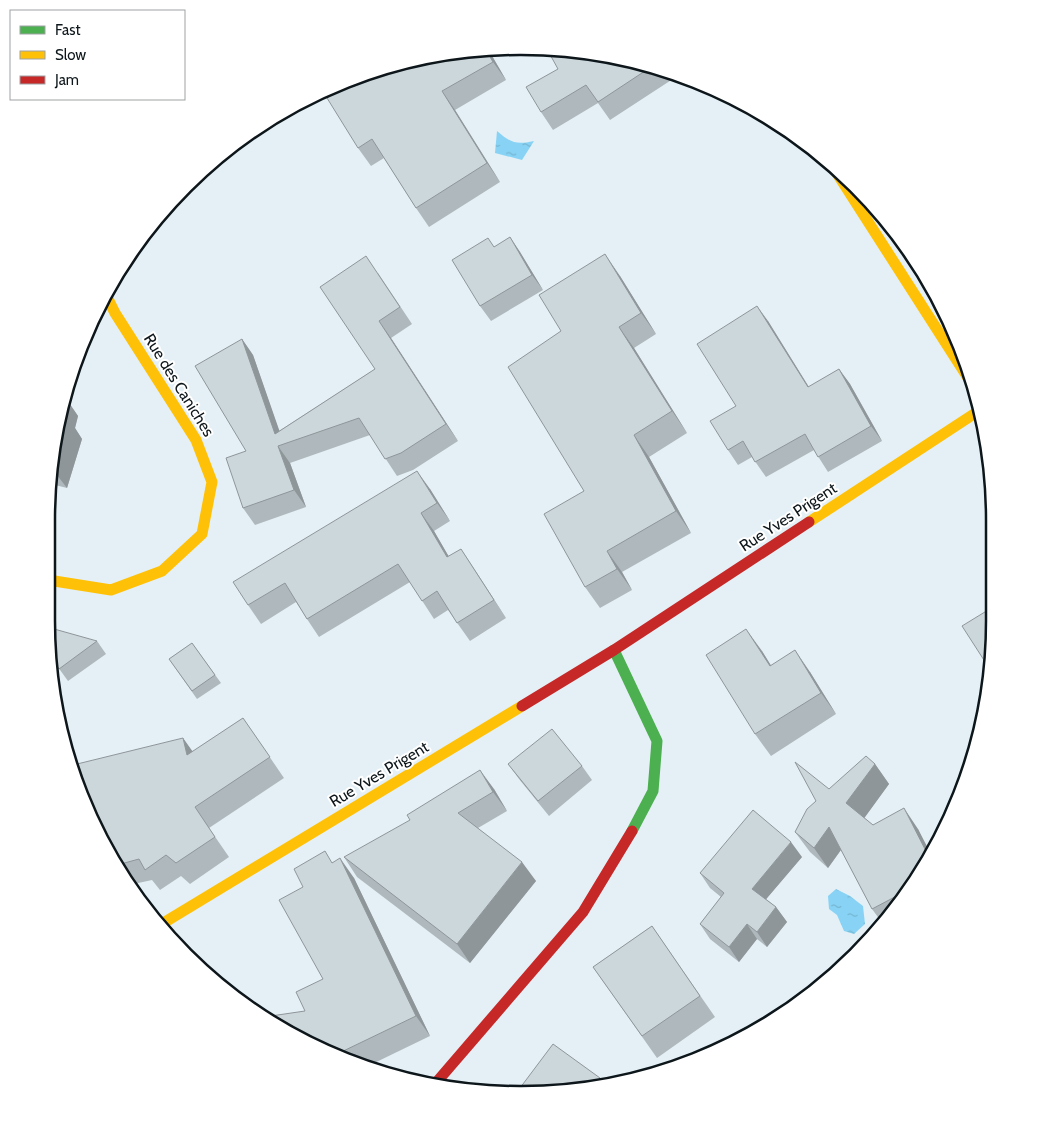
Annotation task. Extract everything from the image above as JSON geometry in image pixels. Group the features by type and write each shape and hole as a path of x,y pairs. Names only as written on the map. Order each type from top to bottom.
{"street":[{"path":"848,190 958,362"},
{"name":"Rue des Caniches","path":"55,581 111,590 162,571 202,534 212,482 196,440 114,313 109,303"},
{"name":"Rue Yves Prigent","path":"166,921 614,650 973,414"},
{"path":"440,1079 583,912 629,836 653,791 657,741 614,650"}],"water":[{"path":"497,131 514,142 534,141 522,160 495,153"},
{"path":"836,889 850,896 863,906 865,924 854,934 844,931 837,915 829,909 828,896"}],"building":[{"path":"490,56 493,62 442,91 487,163 416,208 372,139 358,148 327,98 342,90 400,71 430,64"},
{"path":"551,56 611,64 644,72 598,102 586,85 541,112 526,87 558,69"},
{"path":"510,237 532,275 480,306 452,260 488,238 494,247"},
{"path":"605,254 641,313 619,327 672,411 634,435 676,511 607,551 617,569 585,587 544,514 584,491 508,367 561,331 539,295"},
{"path":"366,256 400,307 379,321 446,424 401,453 385,459 359,418 278,446 294,490 243,508 226,458 246,451 195,366 242,339 275,434 375,369 320,287"},
{"path":"757,306 808,387 839,369 871,426 818,457 805,434 755,462 743,441 728,450 710,421 736,406 697,344"},
{"path":"417,471 437,503 421,513 447,557 461,549 494,600 457,623 437,591 422,601 398,564 307,619 285,583 248,605 233,582"},
{"path":"986,611 984,660 962,626"},
{"path":"55,629 97,641 59,669"},
{"path":"746,629 770,666 795,650 821,693 755,734 706,655"},
{"path":"192,643 215,675 192,691 169,659"},
{"path":"243,718 270,757 195,807 215,837 176,863 166,855 145,870 139,859 123,863 90,799 78,764 183,738 187,755"},
{"path":"552,729 582,766 538,801 508,764"},
{"path":"866,756 875,764 846,803 873,825 904,808 925,850 895,897 872,909 829,827 814,848 795,832 807,809 816,801 795,762 829,789"},
{"path":"480,770 493,792 458,813 522,862 457,944 344,857 410,820 407,815"},
{"path":"753,810 791,842 752,889 776,907 757,932 747,924 729,947 700,924 724,893 700,873"},
{"path":"325,851 332,863 340,858 416,1016 343,1051 274,1016 305,1011 296,992 323,979 279,900 303,887 294,869"},
{"path":"652,926 700,996 642,1036 593,967"},
{"path":"553,1044 600,1078 581,1082 522,1086"}],"traffic: fast":[{"path":"614,650 657,741 653,791 632,831"}],"traffic: slow":[{"path":"846,188 958,362"},
{"path":"55,581 111,590 162,571 202,534 212,482 196,440 110,302"},
{"path":"809,522 973,414"},
{"path":"166,921 522,706"}],"traffic: jam":[{"path":"522,706 614,650 809,522"},
{"path":"440,1079 583,912 632,831"}]}
